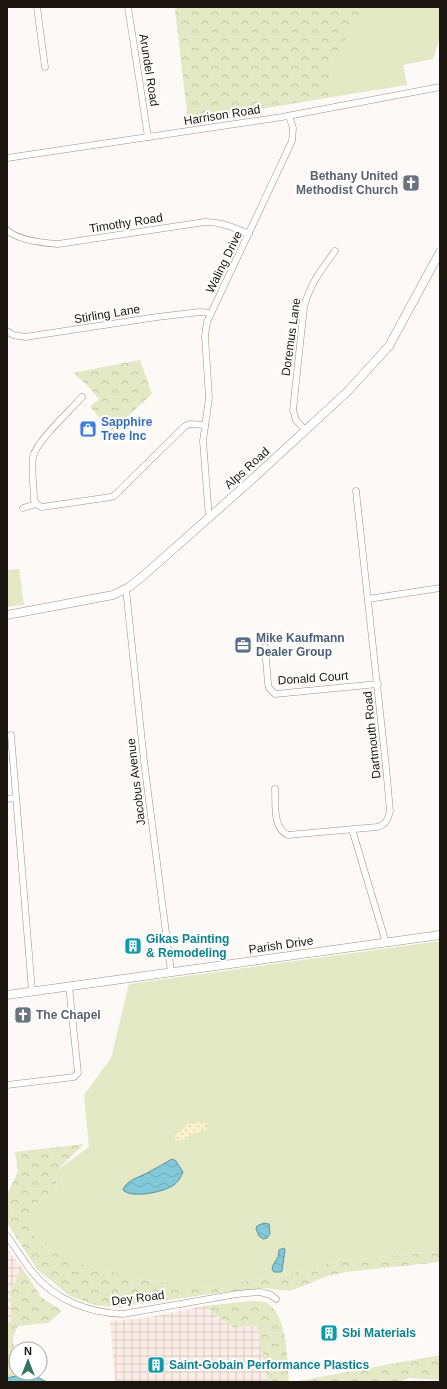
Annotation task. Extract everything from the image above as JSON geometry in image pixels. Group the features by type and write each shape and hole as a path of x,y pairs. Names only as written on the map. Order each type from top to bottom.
{"main road":[{"name":"Alps Road","path":"7,615 113,595 126,589 143,576 347,392 389,346 440,252"},
{"name":"Parish Drive","path":"7,995 440,935"}],"street":[{"path":"37,7 45,67"},
{"name":"Arundel Road","path":"128,7 148,137"},
{"name":"Harrison Road","path":"7,158 289,116 440,87"},
{"name":"Waling Drive","path":"209,518 203,449 203,437 209,398 205,336 207,322 292,141 293,128 289,116"},
{"name":"Timothy Road","path":"7,230 16,236 49,244 58,244 206,222 218,222 249,234"},
{"name":"Doremus Lane","path":"305,430 296,420 293,410 304,307 307,296 316,277 335,251"},
{"name":"Stirling Lane","path":"7,331 13,335 25,337 157,317 200,312 211,313"},
{"path":"82,397 42,440 35,451 32,465 34,500 36,504 42,507 111,497 185,426 190,424 205,425"},
{"name":"Dartmouth Road","path":"352,829 381,826 388,817 390,810 378,684 356,491"},
{"path":"23,508 36,504"},
{"path":"368,599 440,588"},
{"name":"Jacobus Avenue","path":"126,589 144,761 171,972"},
{"name":"Donald Court","path":"265,647 268,684 269,688 275,694 378,684"},
{"path":"11,735 32,991"},
{"path":"275,789 277,821 284,834 290,836 352,829 386,943"},
{"path":"7,799 16,798"},
{"path":"7,1085 74,1077 78,1073 69,986"},
{"name":"Dey Road","path":"7,1236 26,1264 45,1285 68,1301 88,1309 123,1314 205,1299 260,1292 271,1295 276,1299"}],"shaded area":[{"path":"7,1249 22,1268 10,1291 12,1320 7,1324"},
{"path":"204,1306 234,1328 257,1325 268,1382 115,1382 110,1321 145,1318"}],"green space":[{"path":"176,7 369,7 331,60 332,97 188,121 175,10"},
{"path":"369,7 440,7 440,37 433,59 403,65 407,85 332,97 331,60"},
{"path":"140,360 152,394 112,431 90,407 99,399 87,385 73,373"},
{"path":"19,569 24,605 7,607 7,570"},
{"path":"440,941 440,1252 339,1260 290,1274 212,1287 144,1280 90,1266 39,1245 27,1221 31,1207 56,1191 57,1170 89,1147 84,1095 111,1058 129,984"},
{"path":"84,1144 57,1170 56,1191 31,1207 27,1221 39,1245 90,1266 144,1280 212,1287 290,1274 339,1260 440,1252 440,1262 346,1272 328,1276 290,1291 265,1288 118,1307 94,1305 70,1296 37,1269 7,1223 7,1195 18,1171 15,1152"},
{"path":"22,1268 41,1297 62,1311 48,1323 18,1326 13,1341 8,1341 7,1378 7,1324 12,1320 10,1292"},
{"path":"262,1301 267,1303 274,1309 279,1317 283,1328 287,1351 289,1382 268,1382 257,1325 234,1328 204,1306"},
{"path":"440,1355 440,1380 409,1378 399,1382 298,1382 298,1381"}],"sand":[{"path":"198,1122 207,1124 207,1128 202,1132 193,1134 178,1141 175,1140 175,1135 188,1124 195,1124"}],"water":[{"path":"172,1159 176,1161 183,1172 180,1179 174,1185 148,1194 133,1194 127,1193 123,1190 130,1181"},
{"path":"264,1223 269,1224 270,1234 267,1238 263,1239 259,1236 256,1229 257,1226"},
{"path":"284,1248 282,1271 274,1272 272,1270 273,1265 278,1257 279,1250"},
{"path":"7,1378 8,1381 47,1382 7,1382"}],"place":[{"name":"Bethany United Methodist Church","path":"411,183"},
{"name":"Sapphire Tree Inc","path":"88,429"},
{"name":"Mike Kaufmann Dealer Group","path":"243,645"},
{"name":"Gikas Painting & Remodeling","path":"133,946"},
{"name":"The Chapel","path":"23,1015"},
{"name":"Sbi Materials","path":"329,1333"},
{"name":"Saint-Gobain Performance Plastics","path":"156,1365"}]}
